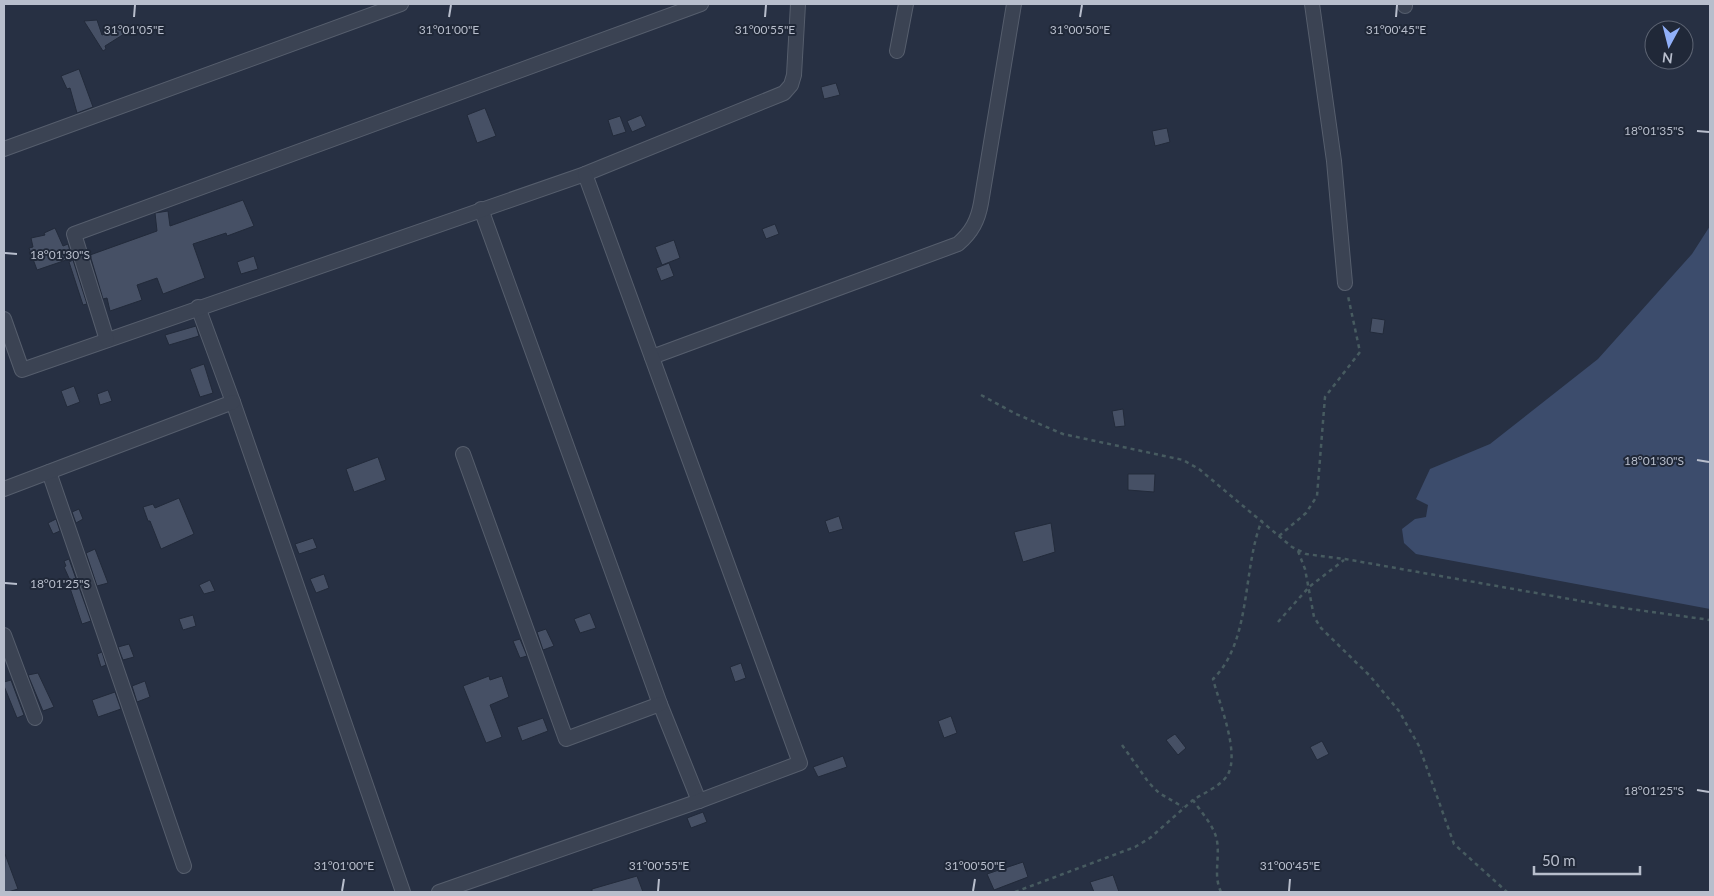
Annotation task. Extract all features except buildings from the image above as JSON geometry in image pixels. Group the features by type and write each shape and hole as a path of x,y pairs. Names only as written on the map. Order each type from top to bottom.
{"street":[{"path":"4,149 401,4"},
{"path":"107,340 74,234 701,4"},
{"path":"4,319 22,370 198,307 585,174 784,93 791,85 794,75 798,4"},
{"path":"898,51 906,4"},
{"path":"652,357 958,244 965,238 973,228 981,203 1014,4"},
{"path":"1312,4 1334,161 1345,283"},
{"path":"439,892 800,764 585,174"},
{"path":"481,209 660,704 699,801"},
{"path":"198,307 233,402 403,892"},
{"path":"4,489 233,402"},
{"path":"463,454 566,739 660,704"},
{"path":"49,472 184,866"},
{"path":"4,635 35,718"}],"path":[{"path":"1280,536 1312,506 1317,496 1325,397 1360,352 1345,283"},
{"path":"981,395 1016,414 1063,434 1183,460 1199,469 1298,551 1306,554 1345,559 1609,606 1710,620"},
{"path":"1015,892 1135,847 1150,838 1192,800 1220,783 1231,769 1231,746 1213,679 1224,668 1237,638 1254,538 1262,520"},
{"path":"1298,551 1309,587 1314,617 1321,628 1370,676 1399,711 1418,746 1454,844 1507,892"},
{"path":"1278,622 1309,587 1345,559"},
{"path":"1122,745 1149,783 1159,793 1183,807"},
{"path":"1192,800 1216,834 1218,850 1216,876 1221,892"}],"water":[{"path":"1710,226 1710,609 1416,554 1404,543 1402,529 1415,519 1426,517 1428,505 1416,499 1430,469 1490,444 1598,359 1692,254"}]}
